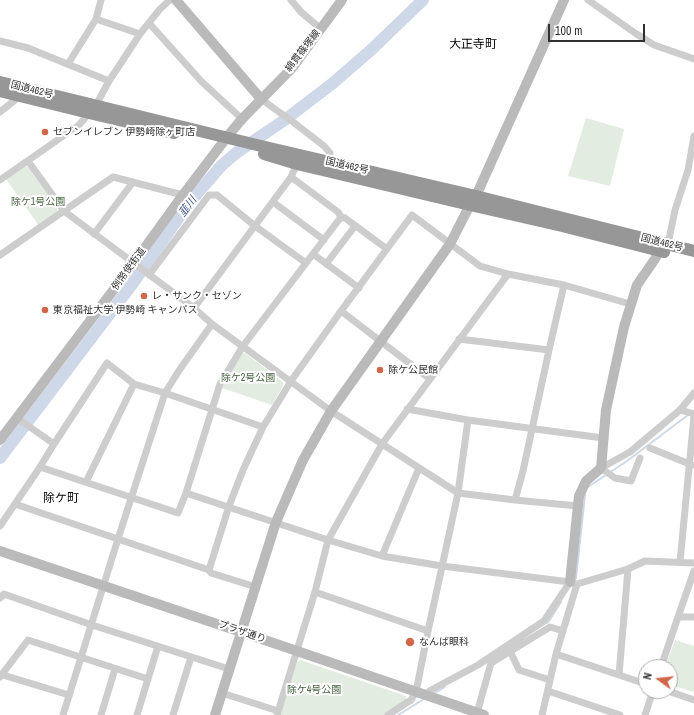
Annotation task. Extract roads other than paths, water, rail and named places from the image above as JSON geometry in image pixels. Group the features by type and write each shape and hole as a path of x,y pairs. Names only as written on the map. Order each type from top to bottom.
{"highway":[{"name":"国道462号","path":"0,82 93,109 224,140 297,164 473,201"},
{"name":"国道462号","path":"0,91 93,109"},
{"name":"国道462号","path":"249,147 329,162 473,201 664,248 694,259"},
{"name":"国道462号","path":"664,248 694,251"}],"street":[{"path":"68,64 96,19 100,0"},
{"path":"0,180 79,125 93,109 109,81 140,34 160,9 170,0"},
{"path":"176,0 261,100 294,122 324,146 330,153 329,162"},
{"path":"291,0 301,12 321,29"},
{"name":"綿貫篠塚線","path":"261,100 292,68 342,0"},
{"path":"215,715 276,522 303,460 331,411 450,244 473,201 564,0"},
{"path":"588,0 654,45 694,59"},
{"path":"96,19 140,34"},
{"path":"149,23 201,81 242,119"},
{"path":"0,41 28,48 109,81"},
{"path":"0,112 20,96"},
{"name":"例幣使街道","path":"0,440 133,264 224,140 261,100"},
{"path":"601,468 606,410 630,304 637,285 664,248 688,170 694,136"},
{"path":"28,161 64,211 133,264 194,308 212,324 331,411 458,493 578,506"},
{"path":"194,308 291,177 297,164"},
{"path":"0,256 113,177 183,195"},
{"path":"291,177 338,212 341,217 345,218 387,249"},
{"path":"94,234 133,182"},
{"path":"149,275 210,195 217,195 255,226 306,263"},
{"path":"273,202 324,240"},
{"path":"209,570 229,506 243,470 263,427 291,381 412,215 480,266 508,274 564,285 630,304"},
{"path":"40,467 178,513 220,384 243,346 341,217"},
{"path":"326,264 355,226"},
{"path":"313,254 358,288"},
{"path":"222,693 278,713 315,592 328,540 382,444 508,274"},
{"path":"515,500 523,471 564,285"},
{"path":"341,311 430,379"},
{"path":"63,715 165,393 212,324"},
{"path":"459,339 549,350"},
{"path":"0,526 107,363 134,384 165,393 263,427"},
{"path":"86,482 134,384"},
{"path":"542,715 574,583 579,496 586,481 601,468 630,452 680,410 694,393"},
{"path":"407,409 468,420 603,438"},
{"path":"680,410 694,415 692,465 680,562"},
{"path":"17,418 54,444"},
{"path":"420,693 428,630 458,493 468,420"},
{"path":"650,448 692,465"},
{"path":"601,468 615,478 631,481 640,458"},
{"path":"382,556 419,468"},
{"path":"186,492 328,540 382,556 442,566 574,583 628,569 645,561 694,563"},
{"path":"15,504 256,587"},
{"name":"プラザ通り","path":"0,551 242,632 479,714"},
{"path":"619,675 628,569"},
{"path":"664,659 694,571"},
{"path":"388,715 420,693 431,690 478,665 544,621 574,583"},
{"path":"315,592 428,630"},
{"path":"0,598 4,594 92,625 229,669"},
{"path":"678,617 694,617"},
{"path":"479,714 490,663 550,627 563,631"},
{"path":"69,695 1,675 28,640 148,679"},
{"path":"137,715 158,646"},
{"path":"510,652 519,670 550,680"},
{"path":"556,654 638,681"},
{"path":"173,715 191,657"},
{"path":"101,715 115,668"},
{"path":"548,691 620,715"},
{"path":"678,694 694,700"},
{"path":"645,715 651,699"}],"waterway":[{"name":"韮川","path":"0,458 133,283 189,203 221,166 236,153 286,119 333,83 371,50 423,0"},
{"path":"588,487 627,461 688,415"},
{"path":"575,579 585,495"},
{"path":"547,623 561,602"},
{"path":"433,694 445,687"},
{"path":"398,715 424,699"}],"place":[{"name":"セブンイレブン 伊勢崎除ヶ町店","path":"45,132"},
{"name":"レ・サンク・セゾン","path":"144,296"},
{"name":"東京福祉大学 伊勢崎 キャンパス","path":"45,310"},
{"name":"除ケ公民館","path":"380,370"},
{"name":"なんば眼科","path":"410,642"}],"district":[{"name":"大正寺町","path":"473,45"},
{"name":"除ケ町","path":"61,499"}],"park label":[{"name":"除ケ1号公園","path":"38,202"},
{"name":"除ケ2号公園","path":"248,378"},
{"name":"除ケ4号公園","path":"314,690"}]}
